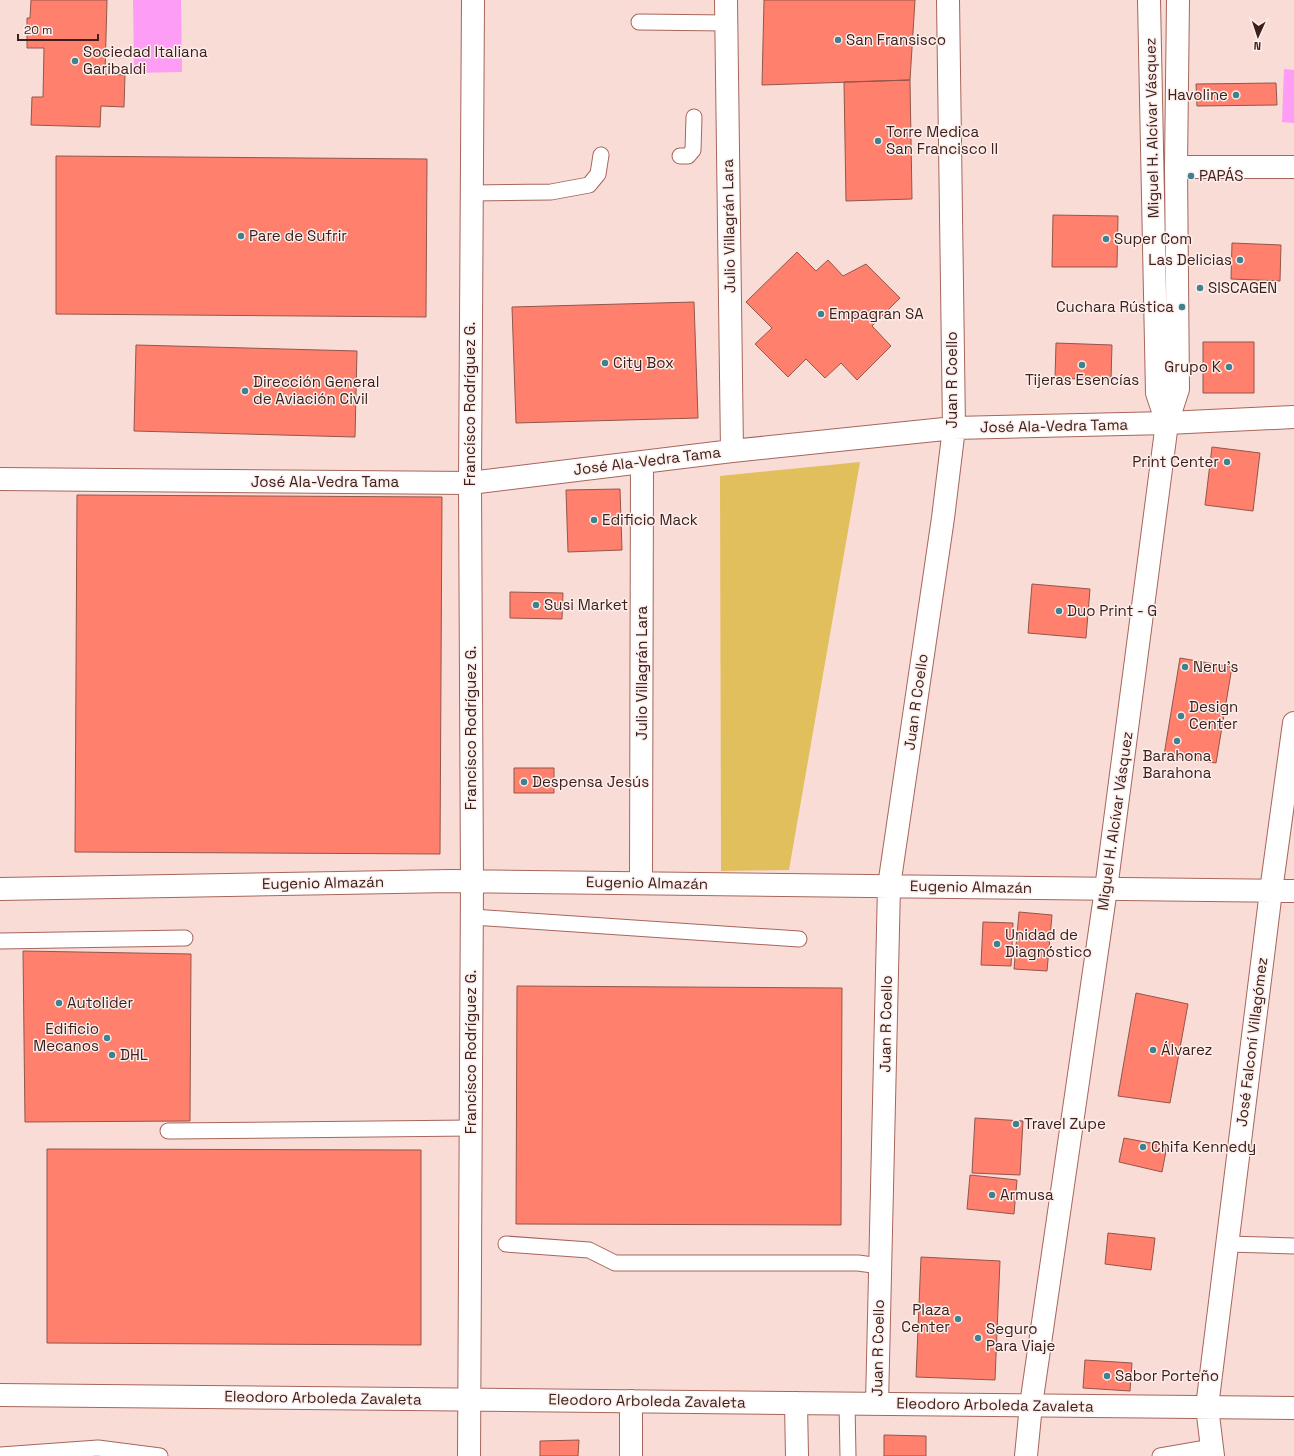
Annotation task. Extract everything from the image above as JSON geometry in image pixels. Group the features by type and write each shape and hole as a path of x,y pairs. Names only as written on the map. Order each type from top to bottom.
{"street":[{"name":"Francísco Rodríguez G.","path":"469,1456 472,917 470,483 473,0"},
{"name":"Julio Villagrán Lara","path":"726,0 732,451"},
{"name":"Juan R Coello","path":"877,1404 889,886 944,518 954,428 948,0"},
{"name":"Miguel H. Alcívar Vásquez","path":"1149,0 1157,393 1167,423"},
{"name":"Miguel H. Alcívar Vásquez","path":"1026,1456 1031,1405 1106,889 1167,423 1178,389 1176,167 1178,0"},
{"path":"1176,167 1294,167"},
{"name":"José Ala-Vedra Tama","path":"0,479 470,483 732,451 954,428 1167,423 1294,416"},
{"name":"Julio Villagrán Lara","path":"641,883 642,462"},
{"name":"José Falconí Villagómez","path":"1213,1451 1207,1407 1271,891 1294,723"},
{"name":"Eugenio Almazán","path":"0,889 472,882 1294,891"},
{"name":"Eleodoro Arboleda Zavaleta","path":"0,1395 1294,1408"},
{"path":"631,1401 632,1456"},
{"path":"796,1403 797,1456"}],"lane":[{"path":"639,22 727,23"},
{"path":"680,156 688,156 693,150 694,117"},
{"path":"472,193 551,192 589,185 598,174 601,155"},
{"path":"472,917 799,939"},
{"path":"0,941 185,938"},
{"path":"168,1132 471,1128"},
{"path":"506,1244 589,1250 615,1263 858,1263 880,1266"},
{"path":"1227,1244 1294,1246"},
{"path":"847,1404 848,1456"},
{"path":"0,1455 98,1448 160,1456"},
{"path":"1160,1456 1213,1451"}],"shaded area":[{"path":"133,0 181,0 182,72 134,73"},
{"path":"1284,69 1294,70 1294,123 1282,122"},
{"path":"860,462 789,870 721,871 720,476"}],"building":[{"name":"Sociedad Italiana Garibaldi","path":"31,0 107,0 105,74 125,75 124,107 101,106 100,127 31,125 32,97 43,97 44,48 27,48 27,18 30,18"},
{"name":"San Fransisco","path":"764,0 915,0 910,80 762,85"},
{"name":"Torre Medica San Francisco II","path":"910,80 912,199 846,201 844,82"},
{"name":"Havoline","path":"1276,83 1277,105 1197,106 1196,84"},
{"name":"Pare de Sufrir","path":"56,156 427,159 426,317 56,314"},
{"path":"1053,215 1118,216 1117,267 1052,267"},
{"path":"1232,243 1281,245 1280,281 1231,279"},
{"name":"Empagran SA","path":"797,252 816,271 828,260 843,276 866,264 900,298 872,326 891,346 857,380 841,363 825,378 806,359 788,377 755,344 772,328 746,302"},
{"name":"City Box","path":"694,302 698,418 516,423 512,307"},
{"name":"Grupo K","path":"1203,342 1254,342 1254,393 1203,393"},
{"path":"1056,343 1112,345 1111,380 1055,378"},
{"name":"Dirección General de Aviación Civil","path":"136,345 357,351 355,437 134,431"},
{"path":"1212,447 1260,453 1253,511 1205,505"},
{"name":"Edificio Mack","path":"620,489 622,550 568,552 566,490"},
{"path":"77,495 442,497 440,854 75,852"},
{"name":"Duo Print - G","path":"1032,584 1090,589 1086,638 1028,633"},
{"name":"Susi Market","path":"510,592 563,593 562,619 510,618"},
{"path":"1180,658 1232,667 1216,763 1164,755"},
{"path":"514,768 554,768 554,793 514,793"},
{"path":"1019,912 1052,915 1047,971 1014,969"},
{"name":"Unidad de Diagnóstico","path":"983,922 1013,923 1011,966 981,965"},
{"name":"Edificio Mecanos","path":"23,951 191,954 190,1121 25,1122"},
{"path":"517,986 842,988 841,1225 516,1224"},
{"name":"Álvarez","path":"1136,993 1188,1004 1170,1103 1118,1096"},
{"path":"975,1118 1023,1121 1020,1175 972,1173"},
{"path":"1124,1138 1167,1146 1162,1172 1119,1162"},
{"path":"47,1149 421,1150 421,1345 47,1343"},
{"name":"Armusa","path":"970,1175 1017,1180 1014,1214 967,1209"},
{"path":"1108,1233 1155,1238 1151,1270 1105,1264"},
{"name":"Plaza Center","path":"921,1257 1000,1261 995,1380 916,1377"},
{"name":"Sabor Porteño","path":"1085,1360 1132,1363 1130,1391 1083,1388"},
{"path":"884,1435 926,1436 926,1456 884,1456"},
{"path":"579,1440 578,1456 540,1456 540,1441"}],"place":[{"name":"San Fransisco","path":"838,40"},
{"name":"Sociedad Italiana Garibaldi","path":"75,61"},
{"name":"Havoline","path":"1236,95"},
{"name":"Torre Medica San Francisco II","path":"878,141"},
{"name":"PAPÁS","path":"1191,176"},
{"name":"Pare de Sufrir","path":"241,236"},
{"name":"Super Com","path":"1106,239"},
{"name":"Las Delicias","path":"1240,260"},
{"name":"SISCAGEN","path":"1200,288"},
{"name":"Cuchara Rústica","path":"1182,307"},
{"name":"Empagran SA","path":"821,314"},
{"name":"City Box","path":"605,363"},
{"name":"Tijeras Esencías","path":"1082,365"},
{"name":"Grupo K","path":"1229,367"},
{"name":"Dirección General de Aviación Civil","path":"245,391"},
{"name":"Print Center","path":"1227,462"},
{"name":"Edificio Mack","path":"594,520"},
{"name":"Susi Market","path":"536,605"},
{"name":"Duo Print - G","path":"1059,611"},
{"name":"Neru's","path":"1185,667"},
{"name":"Design Center","path":"1181,716"},
{"name":"Barahona Barahona","path":"1177,741"},
{"name":"Despensa Jesús","path":"524,782"},
{"name":"Unidad de Diagnóstico","path":"997,944"},
{"name":"Autolider","path":"59,1003"},
{"name":"Edificio Mecanos","path":"107,1038"},
{"name":"Álvarez","path":"1153,1050"},
{"name":"DHL","path":"112,1055"},
{"name":"Travel Zupe","path":"1016,1124"},
{"name":"Chifa Kennedy","path":"1143,1147"},
{"name":"Armusa","path":"992,1195"},
{"name":"Plaza Center","path":"958,1319"},
{"name":"Seguro Para Viaje","path":"978,1338"},
{"name":"Sabor Porteño","path":"1107,1376"}]}
